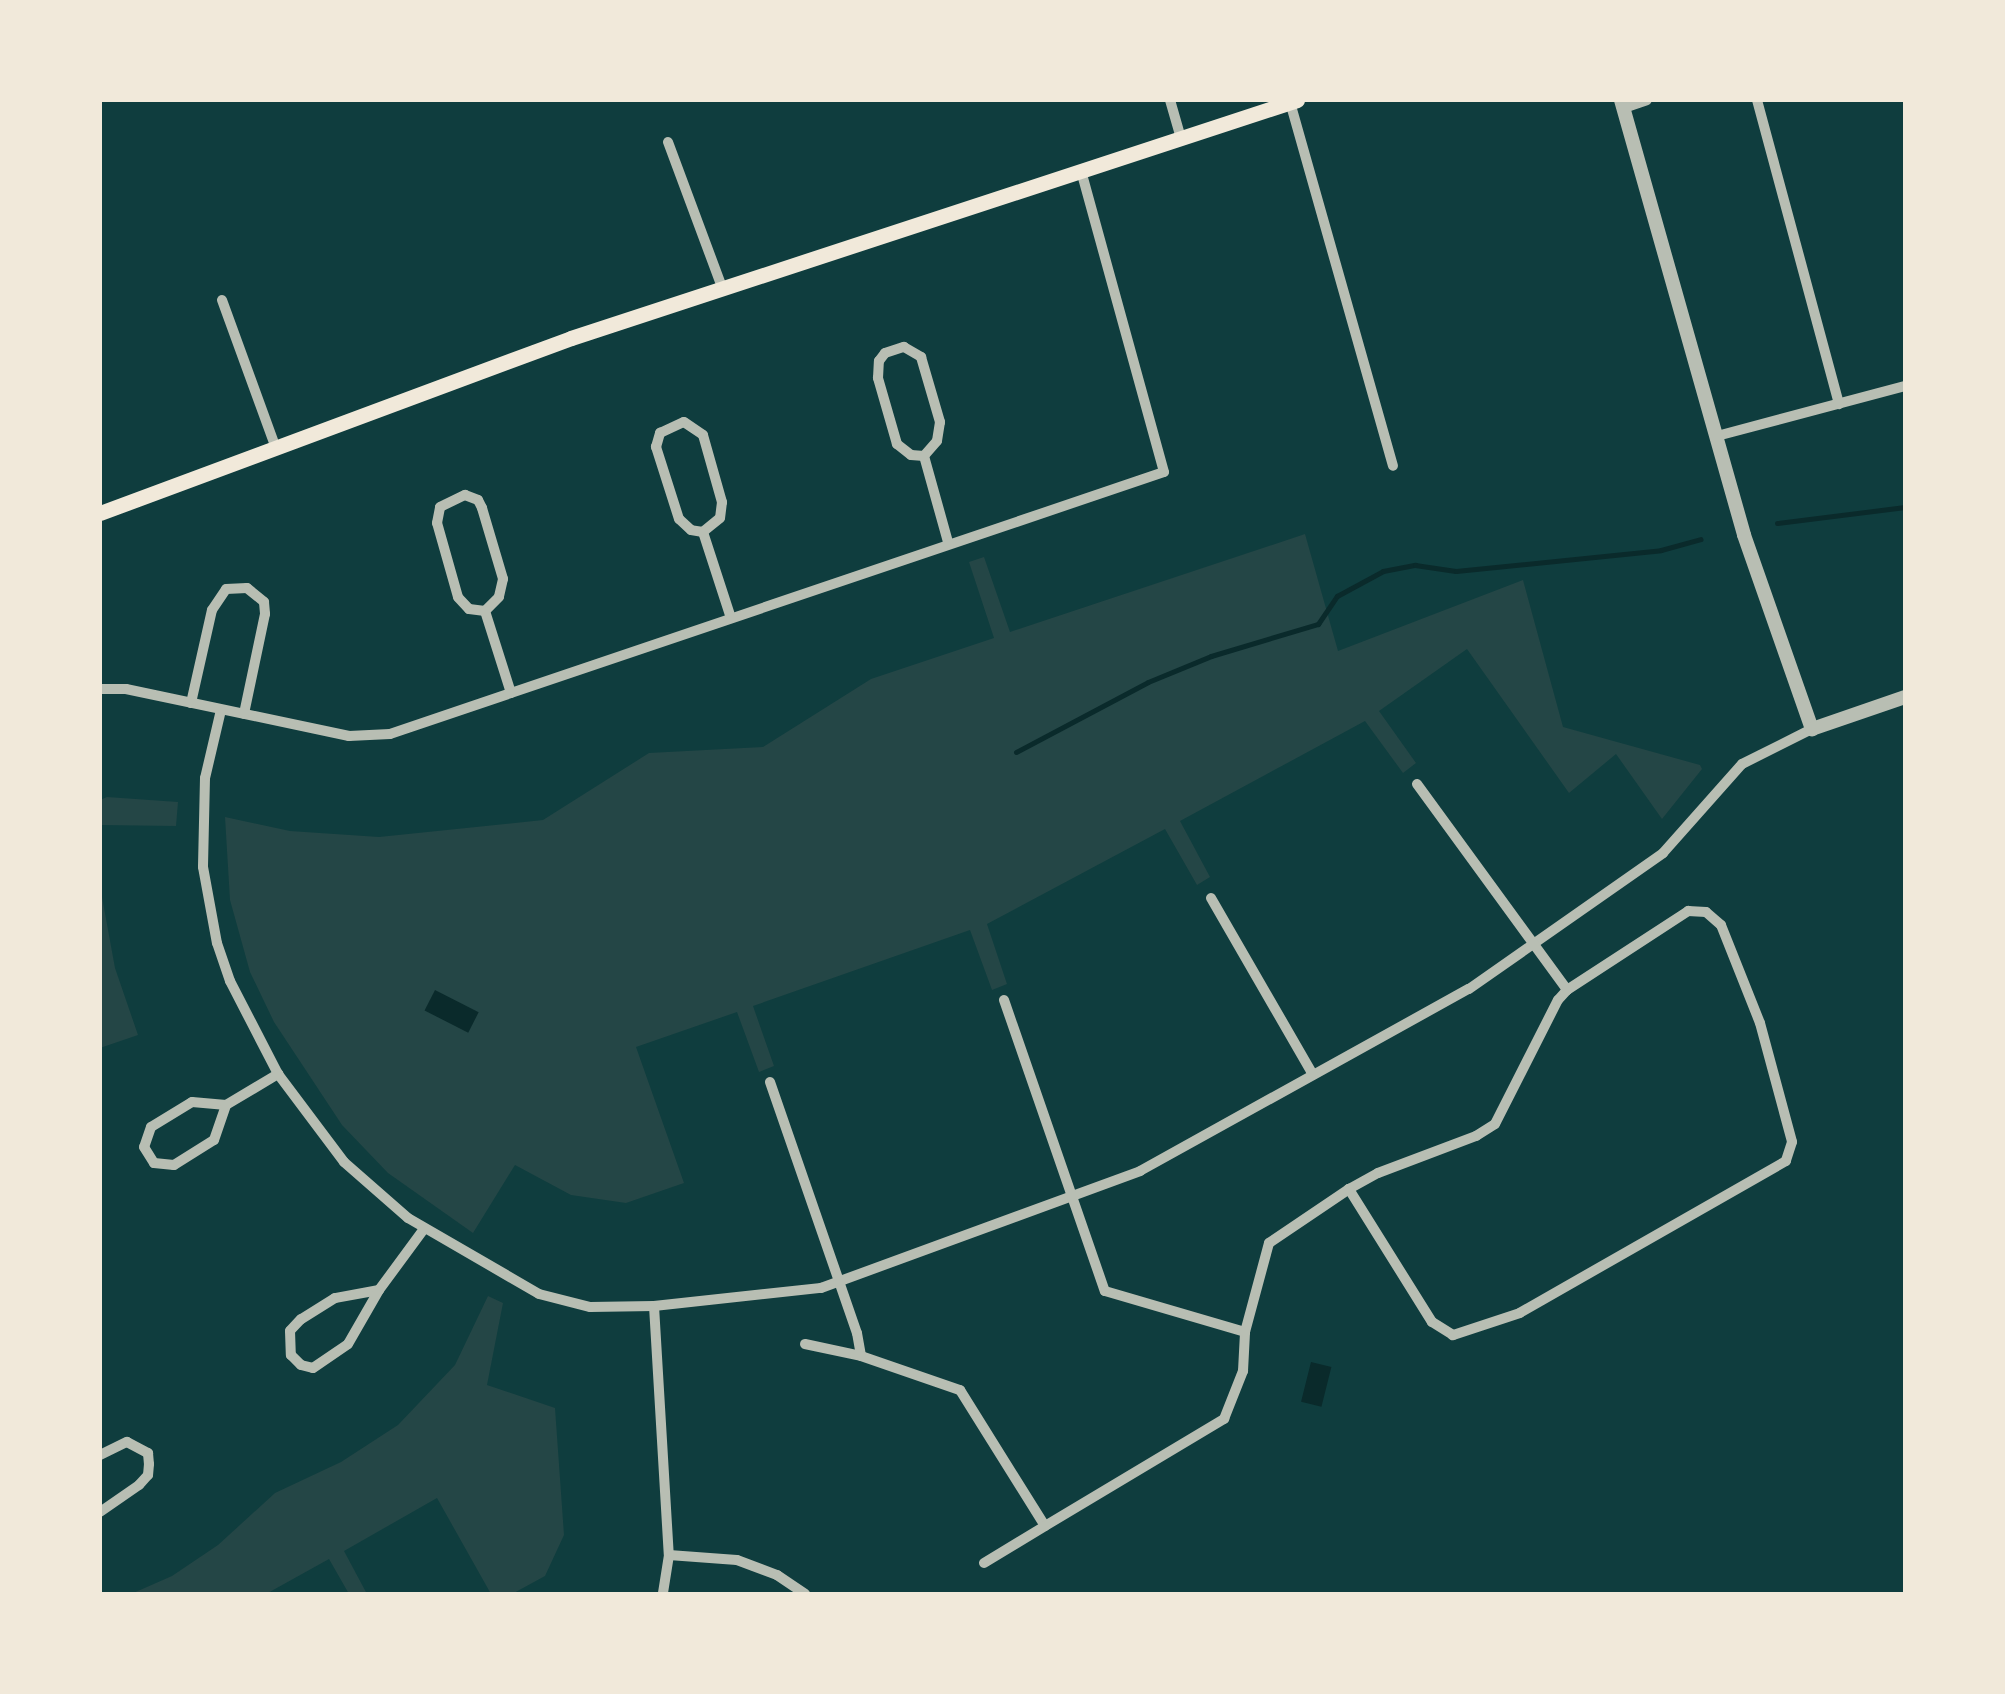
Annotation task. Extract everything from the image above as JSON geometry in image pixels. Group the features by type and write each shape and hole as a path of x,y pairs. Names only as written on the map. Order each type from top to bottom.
{"main road":[{"path":"100,513 275,446 722,287 1293,101"}],"street":[{"path":"1170,100 1181,138"},
{"path":"1648,100 1623,104 1776,635 1812,729"},
{"path":"1758,100 1839,404"},
{"path":"1293,101 1392,466"},
{"path":"668,142 722,287"},
{"path":"100,689 126,689 370,737 1164,472 1081,170"},
{"path":"222,300 275,446"},
{"path":"904,346 921,357 940,422 938,442 924,456 911,455 897,444 878,378 879,361 885,353 904,346"},
{"path":"1717,436 1905,386"},
{"path":"684,422 702,434 722,502 720,518 703,532 691,530 679,519 656,447 660,433 684,422"},
{"path":"924,456 948,542"},
{"path":"465,495 478,500 482,508 503,579 500,596 485,610 470,609 458,597 438,522 440,507 465,495"},
{"path":"703,532 731,618"},
{"path":"191,704 212,610 226,589 247,588 264,602 266,614 244,714"},
{"path":"485,610 511,693"},
{"path":"221,710 202,806 203,866 209,905 230,980 278,1074 344,1162 376,1193 424,1229 481,1264 562,1303 654,1306 790,1294 838,1282 1140,1172 1469,989 1663,853 1742,764 1812,729 1905,697"},
{"path":"1416,784 1568,990"},
{"path":"1210,898 1313,1075"},
{"path":"984,1562 1224,1419 1242,1371 1245,1332 1269,1243 1349,1189 1495,1124 1558,1000 1568,990 1688,910 1706,912 1722,924 1760,1024 1792,1142 1786,1161 1520,1313 1454,1336 1432,1322 1349,1189"},
{"path":"1004,1000 1106,1291 1245,1332"},
{"path":"226,1106 214,1140 174,1165 154,1162 144,1147 151,1127 192,1102 226,1106 278,1074"},
{"path":"770,1082 861,1356"},
{"path":"379,1290 336,1298 301,1320 290,1331 291,1355 301,1365 313,1368 348,1344 379,1290 424,1229"},
{"path":"654,1306 668,1555 663,1594"},
{"path":"805,1344 861,1356 960,1390 1045,1526"},
{"path":"100,1455 127,1442 148,1453 150,1464 148,1476 139,1485 100,1512"},
{"path":"668,1555 737,1560 777,1575 805,1594"}],"shaded area":[{"path":"1305,534 1338,651 1523,580 1563,727 1700,765 1702,769 1662,819 1616,754 1569,793 1467,649 1379,711 1416,763 1403,773 1365,721 1180,821 1210,877 1197,885 1165,829 987,924 1007,984 992,990 970,930 753,1006 774,1066 759,1072 737,1012 636,1047 684,1183 626,1203 571,1195 515,1165 473,1233 388,1173 342,1125 274,1022 250,972 230,900 225,817 290,831 379,837 543,820 649,753 763,747 871,679 994,638 969,562 984,557 1010,632"},
{"path":"107,797 178,802 176,826 100,825 100,800"},
{"path":"100,886 115,968 138,1035 100,1048"},
{"path":"435,990 479,1012 468,1033 425,1010"},
{"path":"488,1296 503,1303 487,1385 555,1408 564,1535 545,1576 512,1594 491,1594 437,1498 344,1551 367,1594 349,1594 329,1559 266,1594 131,1594 172,1576 218,1545 275,1493 341,1462 398,1425 455,1365"},
{"path":"1311,1362 1331,1367 1321,1407 1301,1402"}],"waterway":[{"path":"1777,523 1905,507"},
{"path":"1016,752 1148,682 1211,656 1318,624 1337,596 1383,571 1415,565 1456,571 1661,550 1701,539"}]}
